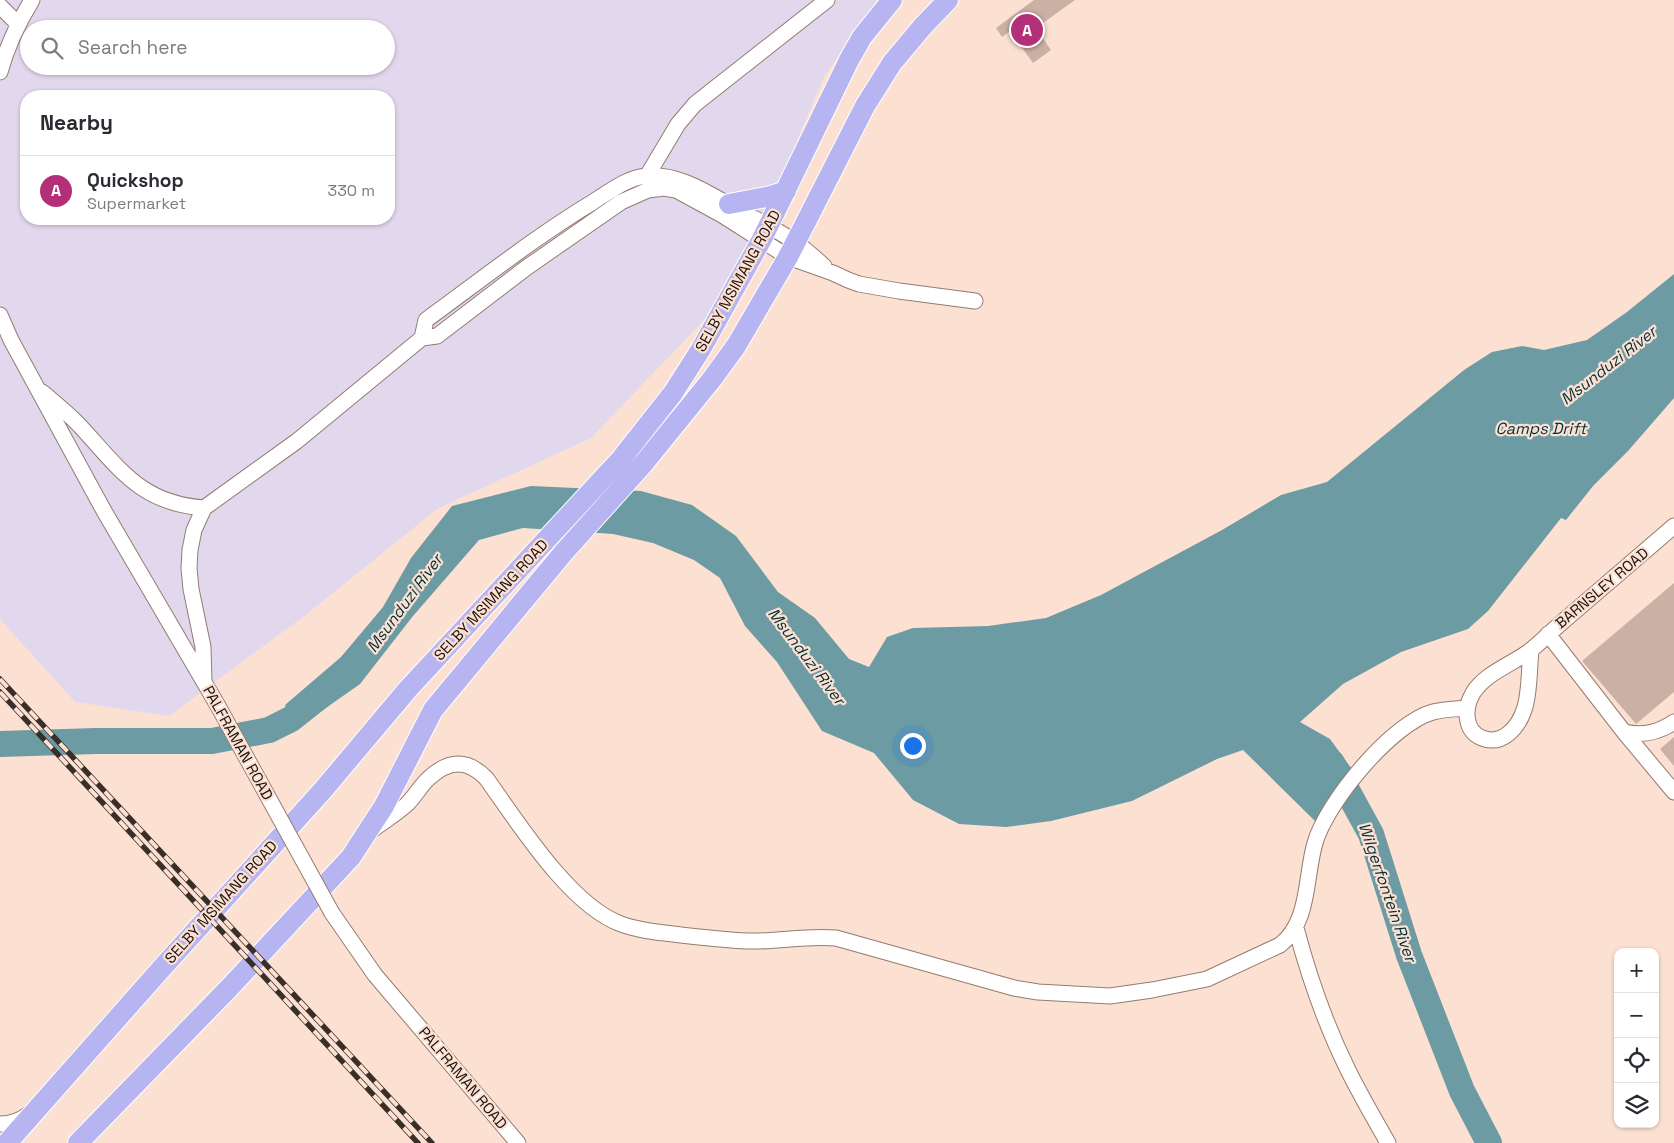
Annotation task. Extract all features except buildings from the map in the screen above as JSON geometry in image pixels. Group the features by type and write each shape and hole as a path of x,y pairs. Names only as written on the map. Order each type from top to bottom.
{"main road":[{"name":"SELBY MSIMANG ROAD","path":"78,1143 243,973 351,857 384,806 432,710 564,552 644,463 712,379 736,346 778,242 786,191 849,60 862,37 892,0"},
{"name":"SELBY MSIMANG ROAD","path":"7,1143 323,790 408,689 621,459 673,392 702,349 728,302 778,242 892,63 948,0"},
{"path":"729,204 760,199 786,191"}],"lane":[{"path":"20,20 32,0"},
{"path":"647,176 684,114 827,0"},
{"path":"0,6 18,24"},
{"path":"0,72 4,56 20,21"},
{"path":"422,338 426,320 564,219 620,184 647,176 679,180 729,204 778,242"},
{"path":"204,681 203,647 191,589 189,568 194,530 204,508 296,441 422,338 437,336 526,268 621,202 648,190 664,188 686,195 778,242 833,273 859,284 975,301"},
{"name":"PALFRAMAN ROAD","path":"0,315 34,384 104,511 204,681 332,913 375,974 518,1143"},
{"path":"34,384 78,424 118,469 149,494 186,507 204,508"},
{"name":"BARNSLEY ROAD","path":"1467,708 1473,693 1482,682 1531,650 1674,526"},
{"path":"1548,634 1624,732 1674,792"},
{"path":"368,832 407,805 428,779 454,764 466,764 476,768 486,778 534,845 574,892 593,909 620,924 642,930 750,941 822,936 836,938 1014,988 1038,992 1110,996 1207,979 1280,945 1289,938 1300,920 1315,841 1323,822 1358,772 1384,743 1412,723 1432,712 1467,708 1468,724 1480,738 1489,740 1499,739 1509,734 1524,710 1531,650"},
{"path":"1624,732 1636,735 1650,733 1664,730 1674,722"},
{"path":"1296,928 1306,963 1348,1071 1388,1143"},
{"path":"0,1124 22,1119 43,1102"}],"shaded area":[{"path":"0,0 877,0 824,77 734,289 591,438 437,509 307,614 169,716 75,702 0,619"}],"water":[{"name":"Camps Drift","path":"1674,274 1674,398 1628,451 1593,486 1566,520 1561,518 1488,611 1468,629 1401,652 1343,684 1300,722 1330,739 1354,772 1317,823 1243,750 1217,759 1132,801 1051,821 1006,827 959,824 913,800 874,753 822,731 777,662 745,626 720,578 694,560 653,543 613,534 523,528 479,540 413,616 360,684 296,729 285,705 341,657 383,607 411,558 452,506 531,486 641,491 692,505 736,536 778,592 815,618 849,659 869,667 887,637 913,628 988,626 1046,618 1101,595 1222,530 1281,495 1327,482 1464,370 1492,352 1522,346 1544,350 1587,340 1627,312"}],"waterway":[{"name":"Msunduzi River","path":"0,744 96,741 212,741 269,730 291,719 320,696"},
{"name":"Wilgerfontein River","path":"1332,763 1371,834 1409,955 1462,1091 1489,1143"}],"railway":[{"path":"0,679 432,1143"},
{"path":"0,692 418,1143"}],"place":[{"name":"Quickshop","path":"1027,30"}]}
